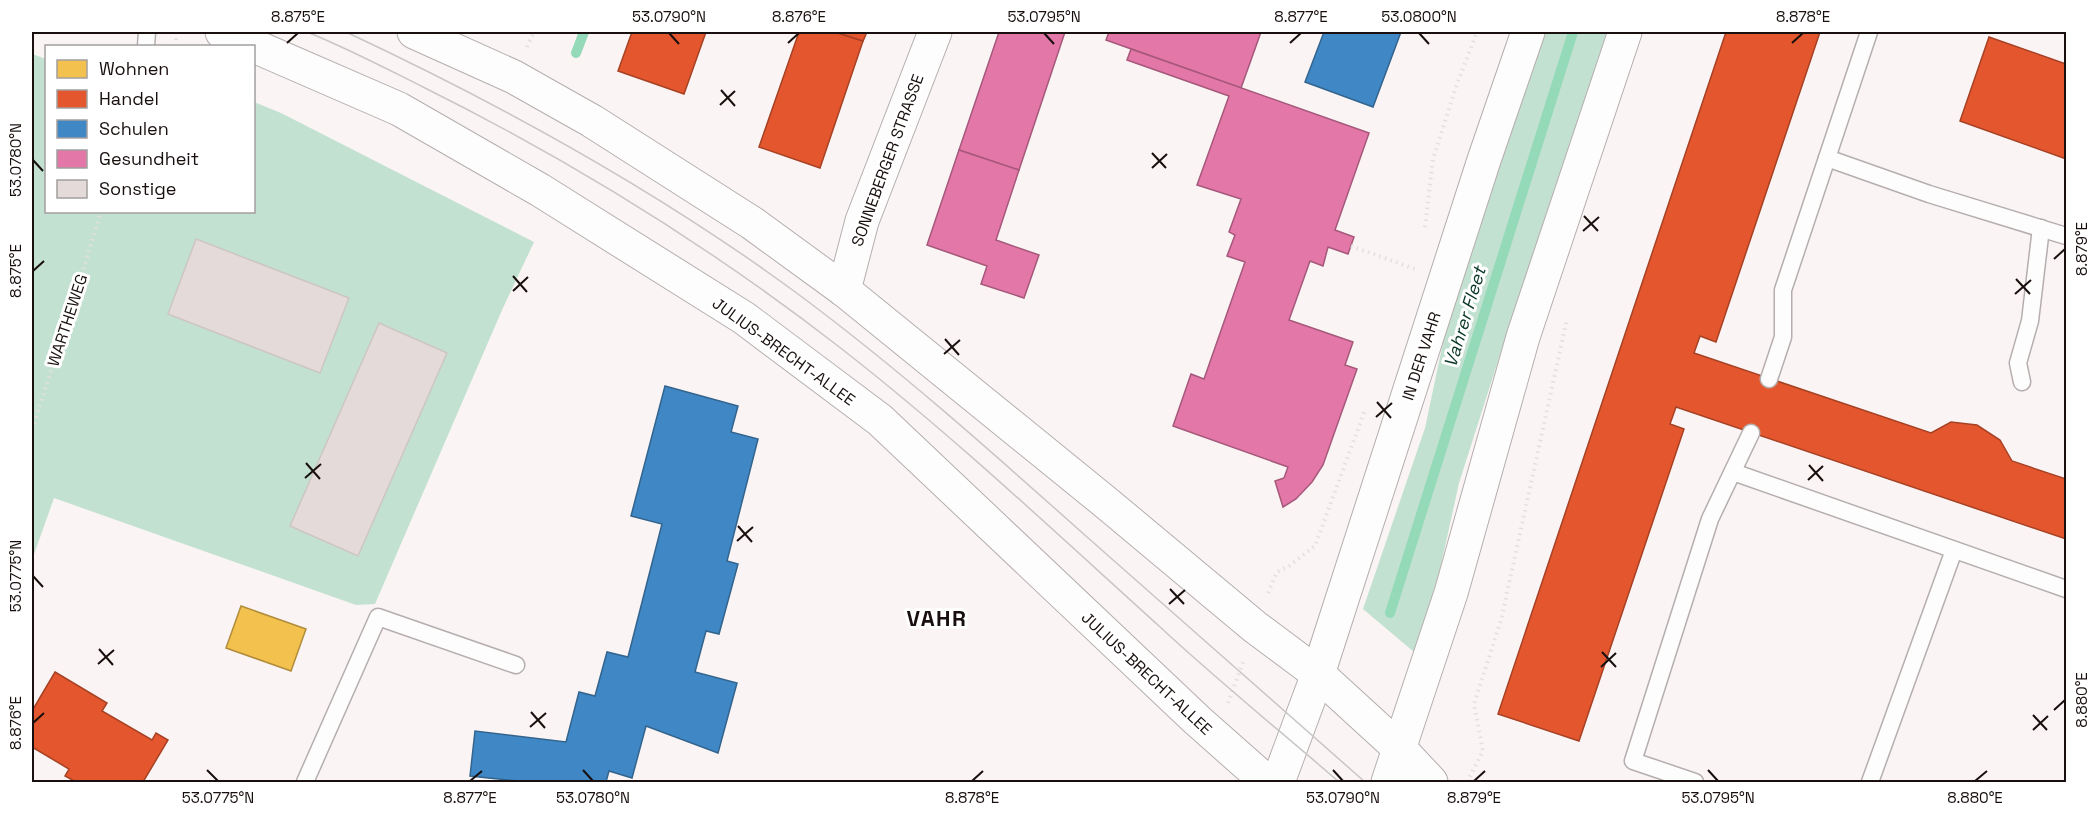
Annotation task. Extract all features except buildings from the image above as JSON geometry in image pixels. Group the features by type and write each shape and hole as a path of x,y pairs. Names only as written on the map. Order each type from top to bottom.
{"main road":[{"name":"JULIUS-BRECHT-ALLEE","path":"222,32 252,45"},
{"path":"414,32 514,77 592,121 752,223 844,290 1256,627 1318,675 1400,749 1431,783"},
{"name":"SONNEBERGER STRASSE","path":"844,290 862,220 935,32"},
{"name":"IN DER VAHR","path":"1278,783 1318,675 1484,160 1528,32"},
{"path":"1388,783 1451,593 1523,337 1625,32"},
{"name":"JULIUS-BRECHT-ALLEE","path":"255,46 399,109 540,190 744,318 879,420 1267,783"}],"lane":[{"path":"1769,378 1783,337 1783,290 1869,32"},
{"path":"1827,158 1929,194 2067,236"},
{"path":"2022,382 2018,363 2030,321 2041,228"},
{"path":"1695,783 1633,760 1710,519 1751,433"},
{"path":"1733,472 2067,589"},
{"path":"1870,783 1954,550"},
{"path":"305,783 378,617 516,665"}],"path":[{"path":"1425,229 1434,159 1457,84 1477,32"},
{"name":"WARTHEWEG","path":"32,429 101,213"},
{"path":"1351,246 1415,269"},
{"path":"1412,279 1419,258"},
{"path":"1467,783 1483,751 1474,704 1501,620 1569,310"},
{"path":"1217,738 1277,572 1289,566 1315,546 1368,403"}],"green space":[{"path":"1545,32 1607,32 1459,483 1439,574 1414,652 1363,609 1425,428 1448,319"},
{"path":"32,54 45,59 45,213 255,213 255,102 281,113 534,242 502,310 375,604 356,605 54,498 32,560"}],"waterway":[{"path":"576,53 584,32"},
{"name":"Vahrer Fleet","path":"1390,613 1573,32"}],"tram line":[{"path":"307,32 366,58 532,144 689,239 789,309 880,379 961,448 1203,666 1339,782"},
{"path":"346,32 521,120 635,185 745,256 798,294 945,412 1365,782"}],"district":[{"name":"VAHR","path":"937,618"}]}
